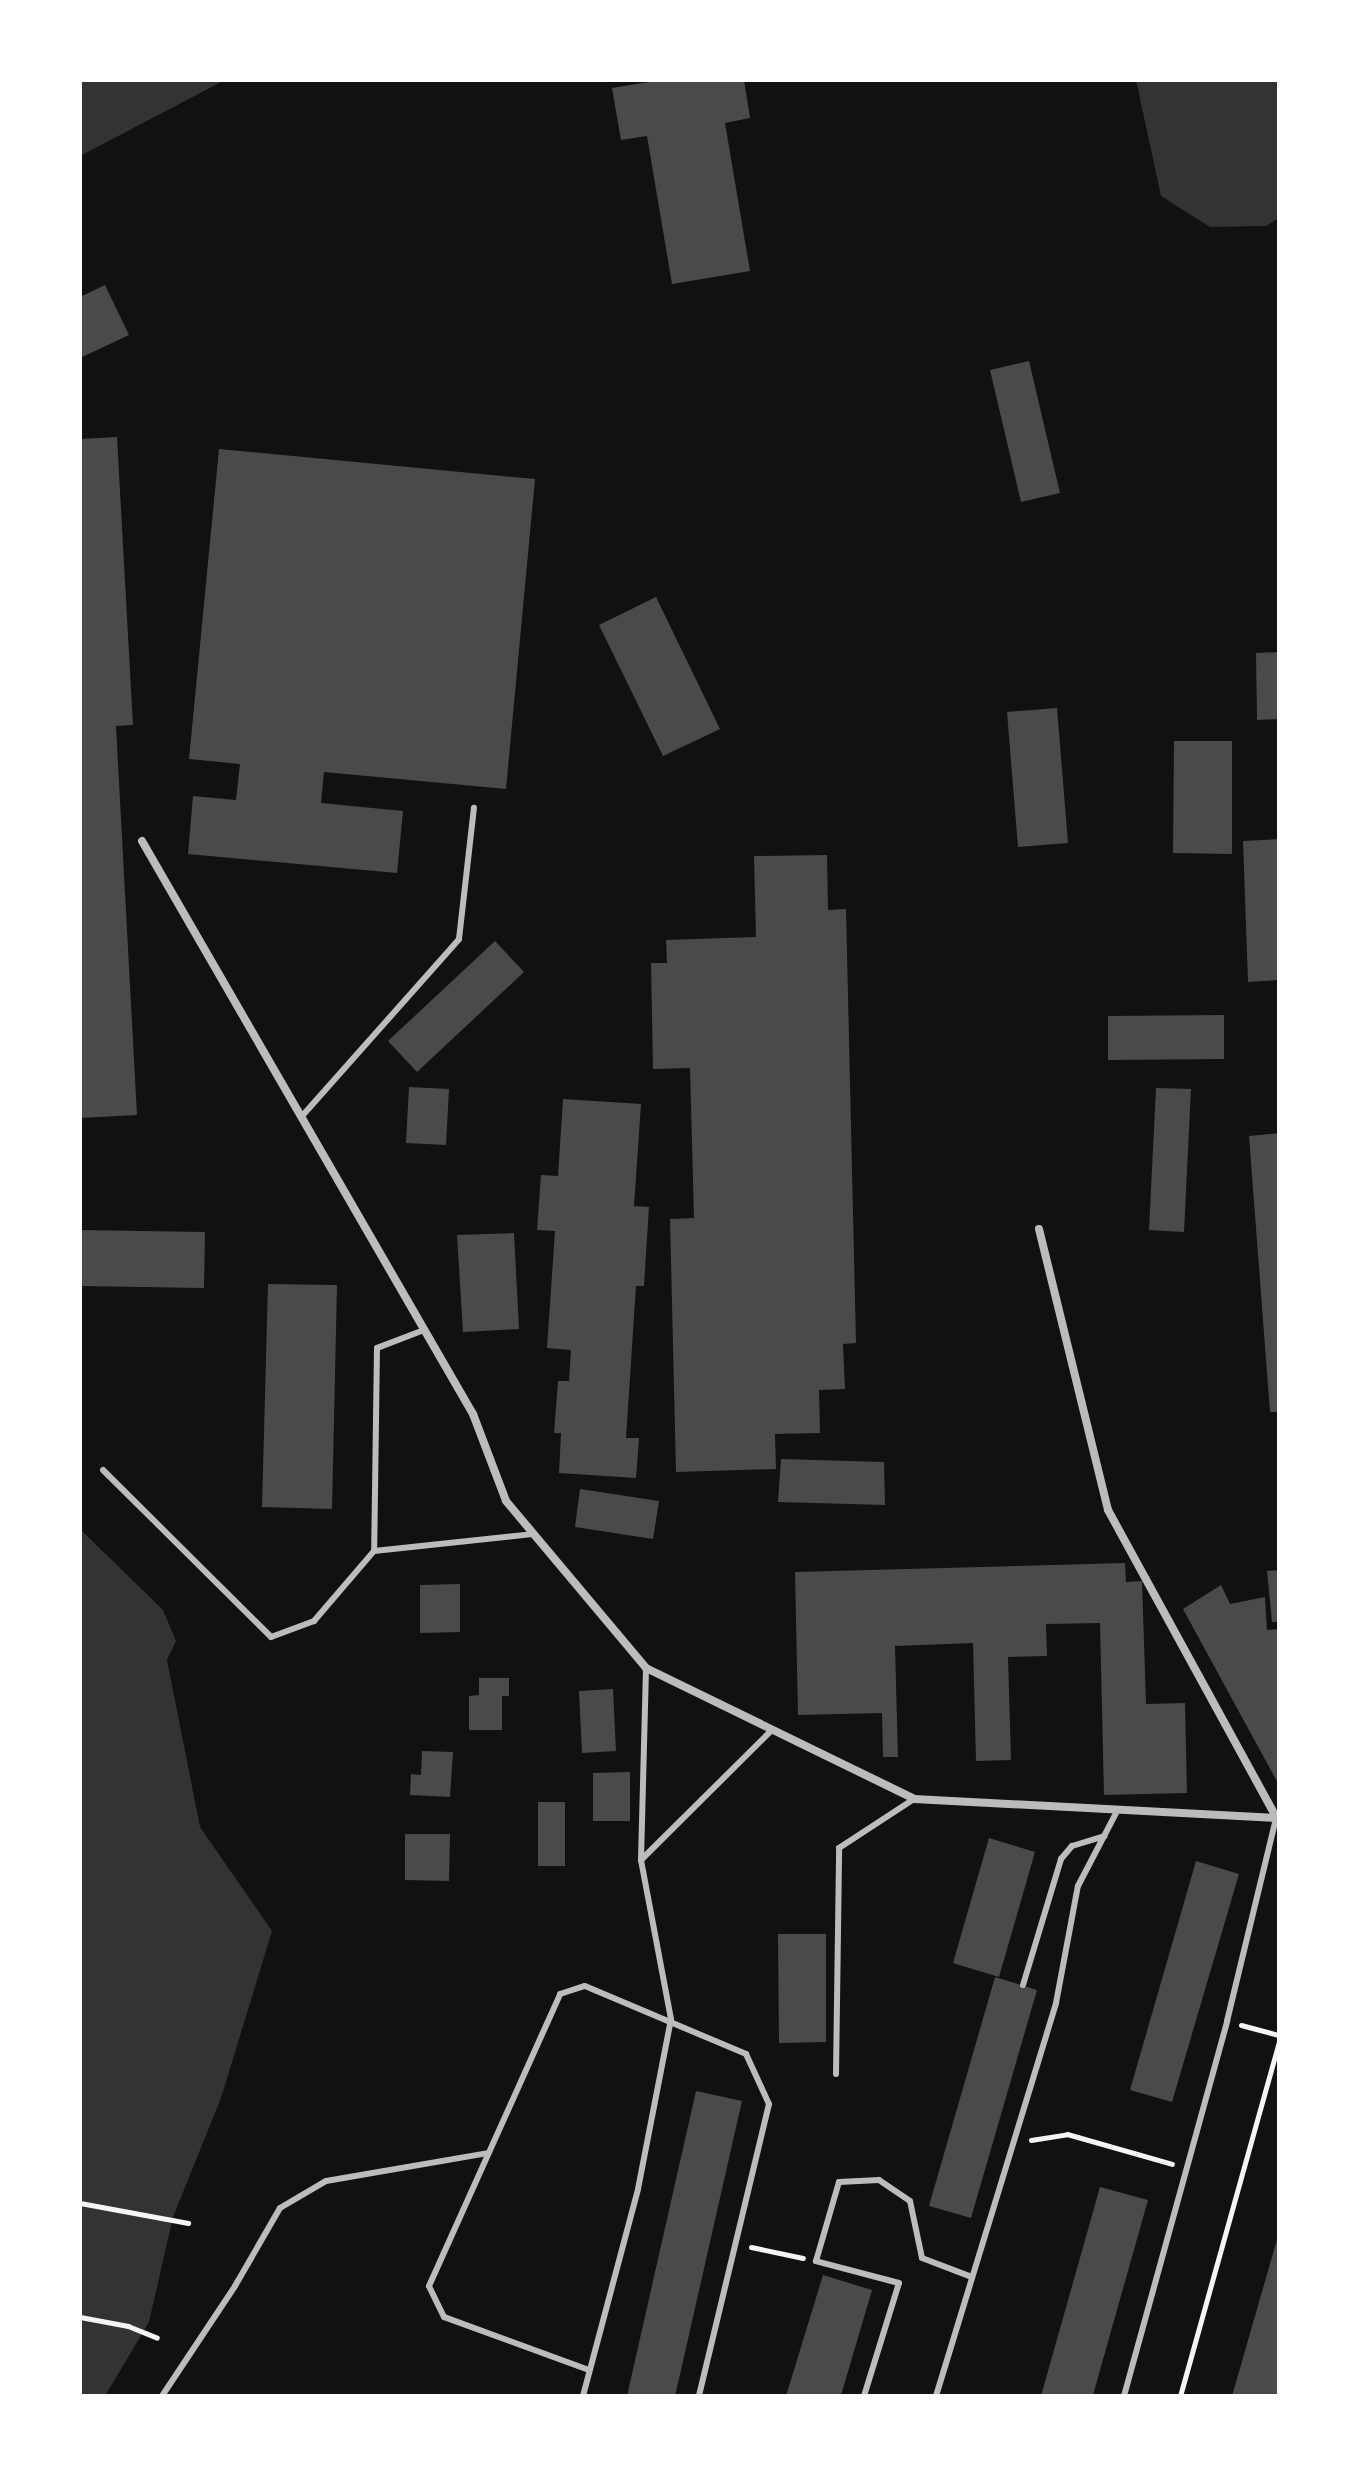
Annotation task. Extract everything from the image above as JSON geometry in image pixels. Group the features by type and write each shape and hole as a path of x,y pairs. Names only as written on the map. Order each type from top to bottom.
{"street":[{"path":"142,841 473,1414 506,1501 646,1668 914,1799 1277,1820"},
{"path":"1039,1229 1108,1510 1277,1820"}],"lane":[{"path":"303,1115 459,939 474,808"},
{"path":"103,1470 271,1637 314,1621 374,1551 377,1348 424,1330"},
{"path":"374,1551 534,1534"},
{"path":"583,2396 638,2189 671,2019 641,1860 646,1668"},
{"path":"641,1860 772,1730"},
{"path":"836,2074 839,1848 914,1799"},
{"path":"936,2396 1056,2003 1078,1886 1116,1813"},
{"path":"1124,2396 1227,2021 1277,1820"},
{"path":"1023,1985 1061,1859 1072,1846 1104,1836"},
{"path":"589,2370 444,2317 429,2286 560,1994 585,1986 671,2019 746,2054 769,2104 699,2396"},
{"path":"162,2396 235,2286 280,2208 326,2181 488,2153"},
{"path":"864,2396 899,2283 816,2261 839,2182 879,2180 910,2201 922,2258 972,2277"}],"path":[{"path":"1227,2021 1279,2035"},
{"path":"1180,2396 1279,2042"},
{"path":"1015,2144 1067,2134 1185,2168"},
{"path":"80,2203 188,2223"},
{"path":"737,2244 816,2261"},
{"path":"80,2317 128,2326 157,2338"}],"shaded area":[{"path":"80,80 225,80 80,156"},
{"path":"1136,80 1279,80 1279,218 1266,226 1210,227 1161,196"},
{"path":"80,1529 163,1610 176,1641 167,1660 200,1827 272,1931 221,2098 173,2217 149,2322 105,2396 80,2396"}],"building":[{"path":"661,80 744,80 750,118 725,123 750,271 672,284 647,136 621,140 612,88"},
{"path":"105,285 129,335 80,358 80,297"},
{"path":"1029,361 1060,493 1021,502 990,370"},
{"path":"117,437 133,725 116,726 137,1115 80,1118 80,439"},
{"path":"219,449 535,479 506,789 324,772 321,803 403,811 397,873 188,854 193,796 236,800 240,764 189,759"},
{"path":"656,597 720,729 663,756 599,625"},
{"path":"1279,652 1279,719 1257,720 1256,653"},
{"path":"1057,708 1068,843 1018,847 1007,712"},
{"path":"1174,741 1232,741 1232,854 1173,853"},
{"path":"1279,839 1279,980 1248,982 1243,841"},
{"path":"827,855 828,910 846,909 856,1343 843,1344 845,1389 819,1390 820,1433 775,1434 776,1469 676,1472 670,1219 694,1218 690,1068 653,1069 651,963 667,963 666,940 756,937 754,856"},
{"path":"495,941 524,972 417,1072 388,1041"},
{"path":"1224,1015 1224,1059 1108,1060 1108,1016"},
{"path":"409,1087 449,1089 446,1145 406,1143"},
{"path":"1156,1088 1191,1089 1184,1232 1149,1230"},
{"path":"563,1099 641,1104 634,1206 649,1207 644,1286 636,1286 626,1438 639,1438 636,1478 559,1473 561,1433 554,1433 558,1381 569,1381 571,1350 547,1348 555,1231 537,1230 541,1175 558,1176"},
{"path":"1279,1133 1279,1412 1270,1412 1249,1136"},
{"path":"80,1230 205,1232 204,1288 80,1286"},
{"path":"514,1233 519,1329 463,1332 457,1235"},
{"path":"268,1284 337,1285 332,1509 262,1507"},
{"path":"781,1459 884,1462 885,1505 778,1502"},
{"path":"580,1489 659,1501 653,1539 575,1527"},
{"path":"1125,1563 1126,1582 1142,1581 1146,1704 1185,1703 1187,1793 1104,1795 1100,1623 1046,1624 1047,1656 1008,1657 1011,1760 976,1761 973,1643 895,1646 898,1757 883,1757 882,1713 798,1715 795,1572"},
{"path":"1279,1570 1279,1622 1272,1622 1267,1571"},
{"path":"460,1584 460,1632 420,1633 420,1585"},
{"path":"1221,1585 1230,1604 1265,1597 1267,1630 1279,1629 1279,1785 1183,1609"},
{"path":"479,1678 509,1678 509,1696 502,1696 502,1730 469,1730 469,1696 479,1695"},
{"path":"613,1689 616,1751 582,1753 579,1691"},
{"path":"422,1751 453,1752 450,1797 410,1795 411,1774 421,1775"},
{"path":"630,1772 630,1821 593,1821 593,1773"},
{"path":"538,1802 565,1802 565,1866 538,1866"},
{"path":"405,1834 450,1834 449,1881 405,1880"},
{"path":"989,1838 1035,1852 999,1977 953,1963"},
{"path":"1196,1861 1239,1874 1172,2102 1130,2090"},
{"path":"778,1934 826,1934 826,2042 779,2043"},
{"path":"995,1977 1037,1990 971,2218 929,2206"},
{"path":"696,2091 742,2101 675,2396 627,2396"},
{"path":"1100,2187 1148,2200 1093,2396 1041,2396"},
{"path":"1278,2236 1279,2396 1232,2396"},
{"path":"823,2275 872,2290 842,2392 840,2396 786,2396"}]}
